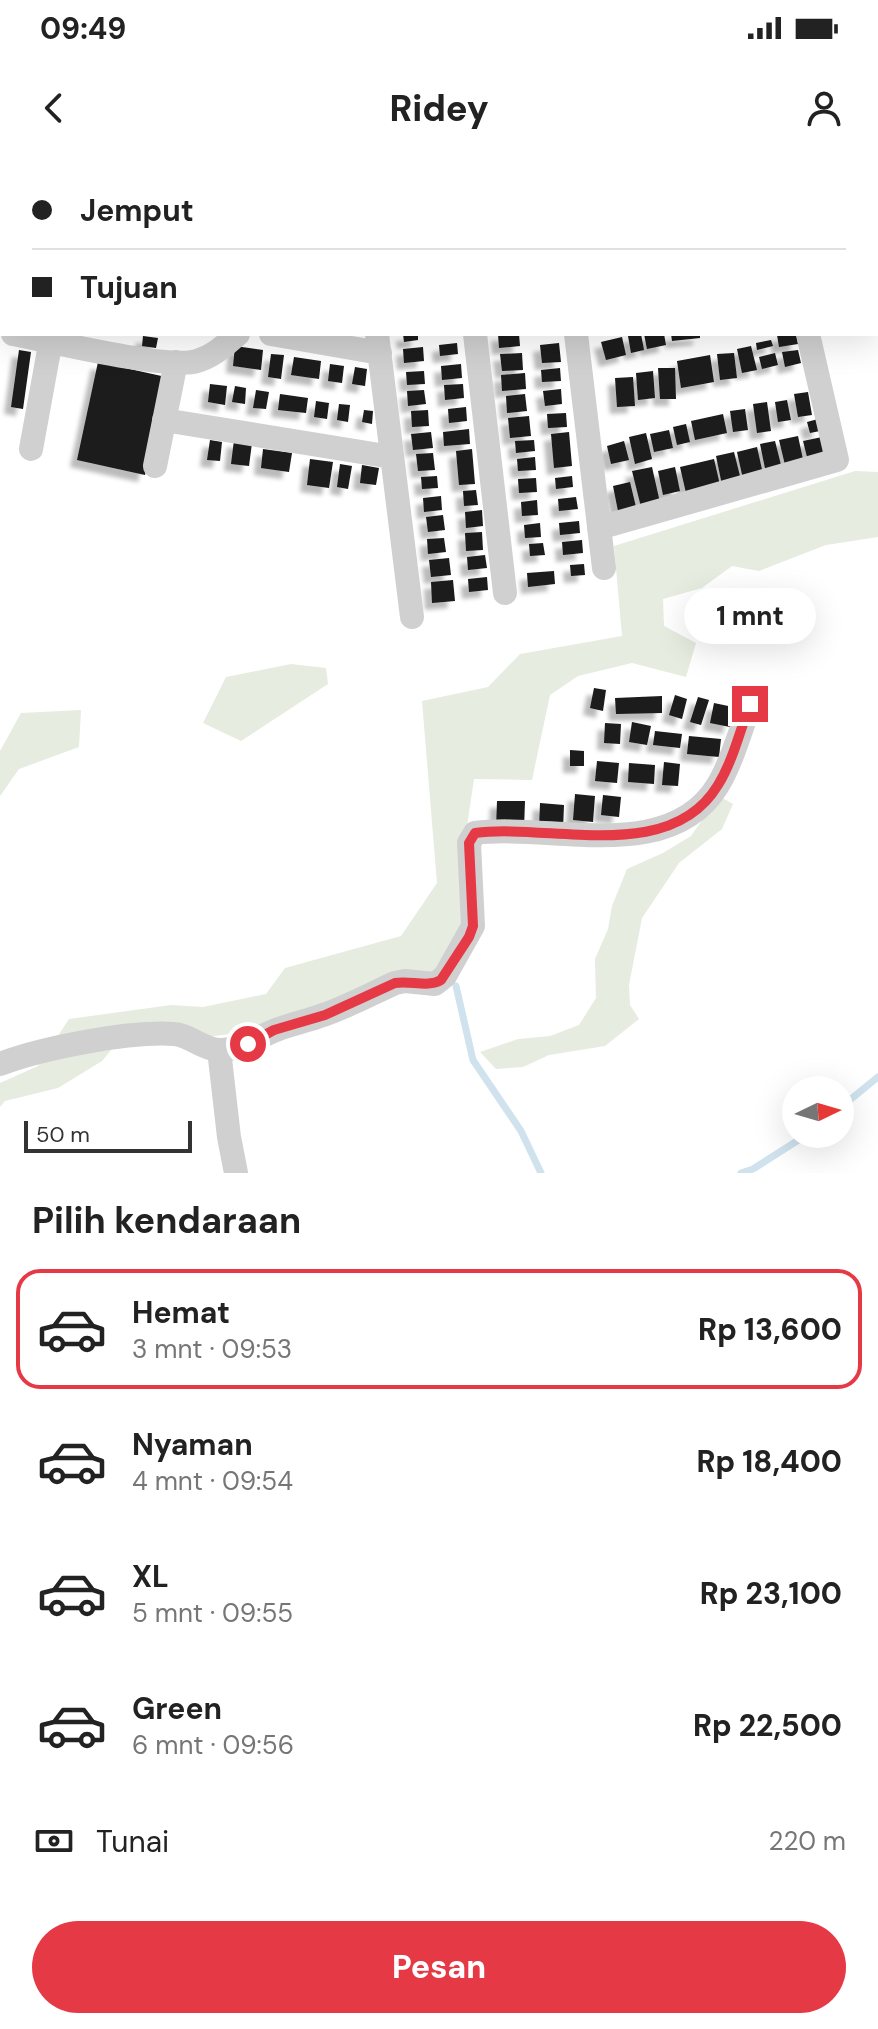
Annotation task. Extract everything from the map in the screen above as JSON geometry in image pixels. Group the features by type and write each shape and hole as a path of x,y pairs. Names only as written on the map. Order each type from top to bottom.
{"street":[{"path":"31,449 52,337 176,362 194,362 217,352 236,336"},
{"path":"292,336 378,344 412,617"},
{"path":"475,336 505,593"},
{"path":"576,336 604,568"},
{"path":"599,528 837,460 808,336"},
{"path":"155,466 176,362"},
{"path":"164,420 392,457"},
{"path":"0,1064 99,1040 163,1034 184,1036 201,1046 219,1050 248,1044 274,1030 325,1015 395,983 435,984 441,980 473,926 469,843 475,833 628,834 662,829 694,815 719,784 750,704"},
{"path":"219,1050 236,1173"}],"shaded area":[{"path":"855,471 878,472 878,537 826,545 759,571 732,566 702,588 663,599 664,626 696,643 686,677 632,663 578,676 550,695 532,780 474,779 466,833 466,924 433,977 245,1032 207,1037 128,1030 102,1061 58,1088 5,1101 0,1107 0,1083 38,1066 69,1019 171,1005 203,1007 266,994 285,968 401,936 437,883 422,701 488,687 520,654 622,636 614,546"},
{"path":"291,664 326,668 328,684 241,741 203,723 226,677"},
{"path":"81,710 79,747 19,769 0,796 0,751 21,713"},
{"path":"719,796 733,804 722,829 679,863 642,918 629,985 630,1005 639,1019 605,1046 549,1055 523,1067 496,1069 480,1052 518,1039 550,1036 579,1025 596,998 595,959 627,869 691,836"}],"building":[{"path":"143,336 158,338 156,348 142,346"},
{"path":"403,336 418,336 418,340 404,342"},
{"path":"498,336 519,336 520,346 499,348"},
{"path":"628,336 641,336 644,350 631,353"},
{"path":"644,336 664,336 666,345 647,349"},
{"path":"671,336 700,336 700,338 672,341"},
{"path":"777,336 796,336 798,344 779,347"},
{"path":"622,337 626,355 606,360 601,342"},
{"path":"771,340 773,346 757,350 756,343"},
{"path":"457,343 458,354 440,356 439,345"},
{"path":"559,343 561,362 542,363 540,345"},
{"path":"235,346 263,350 261,370 233,366"},
{"path":"751,346 757,370 742,373 737,349"},
{"path":"423,347 424,361 404,363 403,349"},
{"path":"19,350 31,352 23,409 11,407"},
{"path":"798,350 801,363 785,367 782,352"},
{"path":"522,353 523,370 502,371 500,354"},
{"path":"734,353 737,378 720,380 717,354"},
{"path":"775,353 778,365 762,369 759,357"},
{"path":"271,354 284,355 281,379 268,377"},
{"path":"710,355 714,382 681,388 677,361"},
{"path":"294,357 321,361 319,379 291,375"},
{"path":"98,362 166,377 145,475 77,460"},
{"path":"330,364 344,366 342,383 328,381"},
{"path":"461,364 462,378 442,380 441,366"},
{"path":"355,367 367,369 365,386 352,384"},
{"path":"560,368 561,381 542,382 541,370"},
{"path":"658,368 675,368 676,399 660,399"},
{"path":"424,371 425,384 407,385 406,372"},
{"path":"653,371 655,398 638,400 636,373"},
{"path":"525,373 526,389 502,391 501,375"},
{"path":"633,377 635,406 617,407 615,378"},
{"path":"210,384 227,386 225,405 208,402"},
{"path":"463,384 464,398 445,400 444,385"},
{"path":"235,386 246,388 245,404 232,402"},
{"path":"561,389 562,404 545,406 543,391"},
{"path":"256,390 269,392 266,409 253,408"},
{"path":"424,390 426,404 408,406 407,391"},
{"path":"808,392 812,415 798,417 794,394"},
{"path":"280,394 308,398 306,413 278,410"},
{"path":"525,394 527,411 507,413 506,396"},
{"path":"787,400 791,420 778,422 775,402"},
{"path":"316,401 329,403 327,419 314,417"},
{"path":"767,402 771,431 757,433 753,404"},
{"path":"339,404 350,405 348,422 337,420"},
{"path":"466,407 467,421 449,423 448,409"},
{"path":"745,409 748,430 733,432 730,411"},
{"path":"364,410 373,411 372,424 362,422"},
{"path":"428,410 429,426 412,427 411,411"},
{"path":"566,413 567,427 548,428 547,414"},
{"path":"723,414 727,433 695,440 691,421"},
{"path":"529,416 531,436 510,438 508,418"},
{"path":"818,419 820,431 810,433 807,422"},
{"path":"686,424 690,442 677,445 673,427"},
{"path":"469,429 470,444 444,446 443,432"},
{"path":"669,430 673,448 654,452 650,434"},
{"path":"431,432 433,448 413,450 411,434"},
{"path":"569,432 572,466 554,468 551,434"},
{"path":"646,433 652,459 635,464 629,437"},
{"path":"798,436 804,464 786,469 779,440"},
{"path":"822,437 828,461 809,465 803,441"},
{"path":"210,440 222,442 220,461 207,460"},
{"path":"234,440 252,443 249,466 231,464"},
{"path":"534,440 535,451 516,453 515,441"},
{"path":"624,441 629,460 611,464 607,446"},
{"path":"775,441 782,469 766,473 760,444"},
{"path":"757,447 763,474 743,479 737,452"},
{"path":"263,449 292,453 289,472 261,468"},
{"path":"472,449 475,484 459,485 456,451"},
{"path":"734,452 741,480 722,485 716,456"},
{"path":"433,453 435,470 418,471 416,454"},
{"path":"535,457 536,470 518,471 517,459"},
{"path":"310,459 333,462 329,488 307,485"},
{"path":"714,459 720,485 686,493 680,467"},
{"path":"340,464 352,466 348,489 337,487"},
{"path":"362,465 379,468 376,485 360,483"},
{"path":"652,467 661,507 642,511 632,471"},
{"path":"675,467 680,491 663,495 658,471"},
{"path":"437,476 438,488 422,489 421,477"},
{"path":"572,476 573,487 556,489 555,478"},
{"path":"536,478 537,492 519,493 518,479"},
{"path":"630,482 636,507 618,511 613,486"},
{"path":"476,490 478,505 464,506 463,491"},
{"path":"441,496 442,510 424,512 423,498"},
{"path":"576,497 578,509 559,511 558,499"},
{"path":"537,500 538,515 522,516 521,502"},
{"path":"482,510 483,526 466,528 465,512"},
{"path":"443,515 445,530 428,532 426,517"},
{"path":"579,521 580,533 560,535 559,523"},
{"path":"540,523 541,537 525,538 524,525"},
{"path":"482,532 483,550 466,551 465,533"},
{"path":"444,538 446,552 428,554 427,539"},
{"path":"582,540 583,553 563,555 562,542"},
{"path":"543,543 545,555 530,556 529,544"},
{"path":"485,555 487,568 468,570 467,557"},
{"path":"449,558 451,575 431,577 429,560"},
{"path":"584,564 585,575 571,576 570,565"},
{"path":"554,571 555,584 528,587 527,573"},
{"path":"487,577 488,590 469,592 468,579"},
{"path":"453,580 455,601 432,603 431,582"},
{"path":"594,688 606,690 603,711 590,708"},
{"path":"675,695 687,699 682,719 669,715"},
{"path":"662,696 662,713 616,714 615,698"},
{"path":"698,697 709,700 701,725 690,722"},
{"path":"714,703 733,707 730,727 710,723"},
{"path":"632,722 651,726 647,745 629,742"},
{"path":"605,723 621,724 620,744 604,743"},
{"path":"655,731 682,734 680,748 653,745"},
{"path":"689,736 721,739 719,757 687,754"},
{"path":"570,750 584,751 584,766 570,766"},
{"path":"597,761 619,763 617,783 595,781"},
{"path":"664,762 680,764 678,786 662,785"},
{"path":"629,763 655,765 654,784 628,782"},
{"path":"575,794 595,796 593,822 573,820"},
{"path":"603,795 621,797 619,817 601,815"},
{"path":"497,801 525,801 524,829 496,829"},
{"path":"540,803 564,805 563,830 539,829"}],"waterway":[{"path":"456,986 473,1060 521,1131 541,1173"},
{"path":"854,1097 878,1077"},
{"path":"741,1173 786,1148"}],"route":[{"path":"248,1044 274,1030 325,1015 395,983 435,984 441,980 473,926 469,843 475,833 628,834 662,829 694,815 719,784 750,704"}]}
